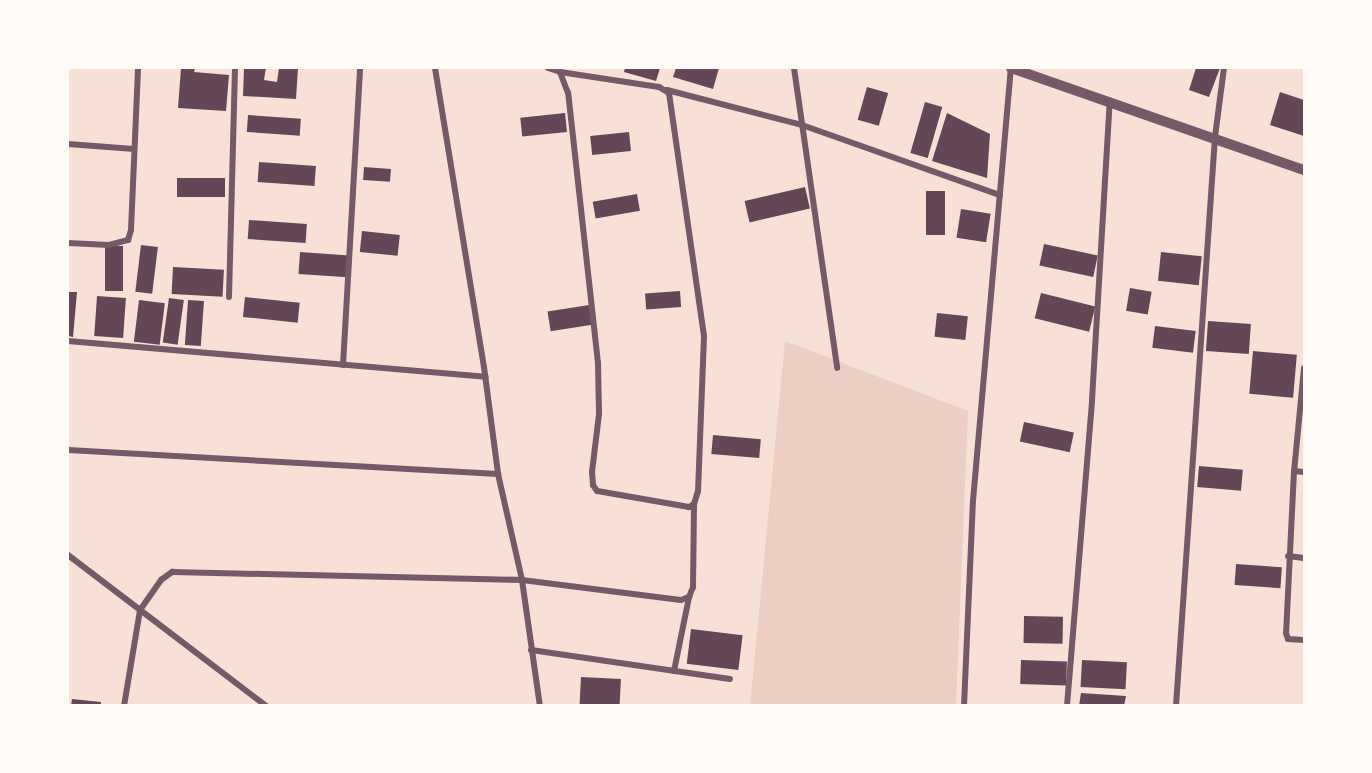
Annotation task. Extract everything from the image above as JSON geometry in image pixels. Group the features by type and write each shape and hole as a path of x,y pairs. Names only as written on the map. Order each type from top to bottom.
{"street":[{"path":"68,243 109,245 128,240 131,230 138,68"},
{"path":"229,297 235,68"},
{"path":"343,365 360,68"},
{"path":"435,68 485,376 498,474 522,580 540,705"},
{"path":"548,68 560,72 659,87 802,125 1000,195"},
{"path":"794,68 837,369"},
{"path":"964,705 974,501 1011,68 1305,170"},
{"path":"1176,705 1215,137 1224,68"},
{"path":"560,72 568,93 598,363 599,414 592,472 593,485 597,491 689,507 694,504"},
{"path":"666,90 704,336 698,491 694,504 693,587 674,671"},
{"path":"1067,705 1092,400 1110,101"},
{"path":"68,144 134,149"},
{"path":"68,341 485,376"},
{"path":"1305,368 1294,471 1288,556 1286,633 1288,639 1305,640"},
{"path":"68,450 498,474"},
{"path":"1294,471 1305,472"},
{"path":"68,556 258,703 266,705"},
{"path":"1288,556 1305,558"},
{"path":"124,705 140,610 161,580 172,572 522,580 681,600 689,597"},
{"path":"531,650 730,679"}],"shaded area":[{"path":"785,341 968,411 956,705 750,706"}],"building":[{"path":"181,68 195,68 194,72 229,75 226,111 178,108"},
{"path":"244,68 266,68 264,80 277,82 279,68 298,68 296,99 243,96"},
{"path":"625,68 660,68 656,81 624,72"},
{"path":"676,68 719,68 713,89 673,77"},
{"path":"1196,68 1220,68 1209,97 1189,90"},
{"path":"867,87 888,93 879,126 858,120"},
{"path":"1280,92 1304,100 1304,136 1270,125"},
{"path":"925,102 942,107 928,158 910,153"},
{"path":"565,113 567,132 522,137 520,118"},
{"path":"947,113 990,134 987,178 932,161"},
{"path":"248,115 301,119 300,136 247,132"},
{"path":"629,132 631,151 592,155 590,136"},
{"path":"259,162 316,166 314,186 258,182"},
{"path":"364,167 391,169 390,182 363,180"},
{"path":"177,178 225,178 225,197 177,197"},
{"path":"805,187 810,208 750,222 745,201"},
{"path":"926,191 945,191 945,235 926,235"},
{"path":"637,194 640,211 596,219 593,202"},
{"path":"961,209 991,214 986,242 956,238"},
{"path":"249,220 307,224 306,243 248,239"},
{"path":"362,231 400,235 398,256 360,252"},
{"path":"1044,244 1098,255 1093,277 1039,266"},
{"path":"141,245 158,247 152,294 135,292"},
{"path":"105,246 123,246 123,291 105,291"},
{"path":"300,252 349,255 347,277 298,274"},
{"path":"1161,252 1202,256 1199,285 1158,281"},
{"path":"173,267 224,270 223,297 172,294"},
{"path":"1130,288 1152,292 1148,314 1126,311"},
{"path":"680,291 681,307 646,309 645,293"},
{"path":"68,292 77,292 73,337 68,336"},
{"path":"1041,293 1095,307 1089,332 1035,318"},
{"path":"97,296 126,298 123,338 94,336"},
{"path":"245,297 300,303 298,323 243,317"},
{"path":"169,298 184,300 178,345 163,343"},
{"path":"139,300 165,303 160,345 134,342"},
{"path":"188,300 204,301 201,346 185,345"},
{"path":"589,305 592,325 551,331 548,312"},
{"path":"937,313 968,316 965,340 934,337"},
{"path":"1208,321 1251,324 1249,354 1206,351"},
{"path":"1155,326 1196,331 1193,353 1152,348"},
{"path":"1253,351 1297,355 1293,398 1249,394"},
{"path":"1024,422 1074,433 1070,452 1020,442"},
{"path":"713,435 761,439 759,458 711,454"},
{"path":"1199,466 1243,470 1241,491 1197,487"},
{"path":"1236,564 1282,567 1280,588 1235,585"},
{"path":"1024,616 1063,617 1063,644 1024,643"},
{"path":"691,629 743,635 738,670 687,664"},
{"path":"1021,660 1067,662 1066,686 1020,684"},
{"path":"1082,660 1127,662 1126,689 1081,687"},
{"path":"581,677 621,679 620,706 579,706"},
{"path":"1081,693 1126,696 1124,706 1079,706"},
{"path":"72,699 101,702 101,706 71,706"}]}
